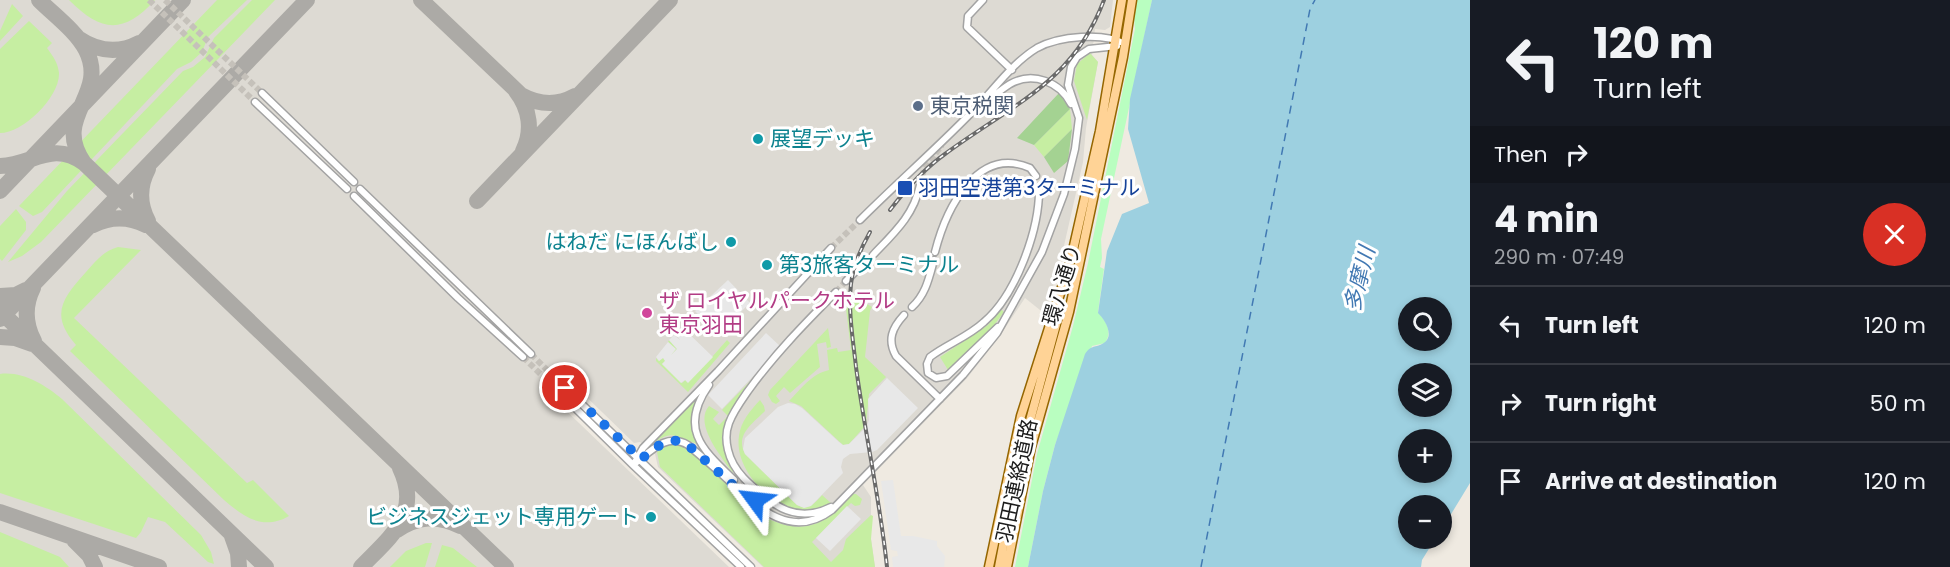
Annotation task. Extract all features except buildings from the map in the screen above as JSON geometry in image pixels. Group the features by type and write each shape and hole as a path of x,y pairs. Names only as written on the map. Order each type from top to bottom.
{"main road":[{"name":"環八通り","path":"989,567 1021,416 1065,282 1093,166 1122,0"},
{"name":"環八通り","path":"1007,567 1031,447 1069,312 1125,44 1132,0"},
{"path":"1036,396 1065,282"},
{"path":"1036,396 1069,312"},
{"name":"羽田連絡道路","path":"999,567 1019,461 1036,396"}],"street":[{"path":"983,0 968,16 967,27 1012,70"},
{"path":"860,220 1029,54 1054,41 1070,37 1125,44"},
{"path":"718,371 698,405 696,424 698,437 708,455 759,506 782,520 803,522 821,517 840,502 984,351 1002,323 1026,283 1053,227 1070,171 1078,112 1068,85 1071,67 1077,57 1089,49 1116,43"},
{"path":"974,110 1016,81 1041,80 1059,88 1068,98 1074,110 1077,129"},
{"path":"262,93 354,182"},
{"path":"255,102 347,189"},
{"path":"942,145 950,134"},
{"path":"935,252 939,235 952,207 977,173 1003,163 1024,166 1035,172 1036,176"},
{"path":"873,255 906,220 916,202 920,184"},
{"path":"1002,323 947,376 936,378 928,373 927,364 930,357 986,321 1005,296 1020,268 1038,208 1039,187"},
{"path":"360,189 531,354"},
{"path":"354,196 450,290 523,357"},
{"path":"633,465 831,248"},
{"path":"912,307 921,299 925,291 934,260"},
{"path":"846,281 864,263"},
{"path":"836,292 792,338 756,381 731,418 727,440 728,451 737,470 768,500 780,508 794,513 808,514 824,510 840,502"},
{"path":"904,315 896,323 891,335 893,352 940,399"},
{"path":"741,567 633,465 563,390 639,457 751,567"},
{"path":"639,457 663,442 673,440 685,442 759,506"}],"shaded area":[{"path":"0,0 1113,0 1110,27 1105,30 1095,29 1092,55 1098,62 1086,128 1083,162 1061,259 1045,314 1025,298 968,377 863,485 871,497 871,539 875,567 763,567 658,467 655,454 640,442 634,443 571,382 554,399 729,567 0,567"},
{"path":"728,280 750,303 724,328 712,329 695,311"},
{"path":"684,329 713,357 688,383 685,380 681,383 662,364 665,361 663,358 659,361 656,357 668,342 676,349 671,355 677,349 669,340 674,335 680,340 677,336"},
{"path":"766,333 781,347 722,409 708,395"},
{"path":"887,378 918,408 877,450 850,454 843,459 841,467 843,473 811,506 804,508 797,505 745,454 743,449 745,438 778,407 788,403 802,408 843,445 849,444 867,426 868,399"},
{"path":"893,480 901,536 937,541 937,546 945,556 944,567 893,567 892,557 898,556 897,551 891,550 881,481"},
{"path":"847,506 861,519 830,551 816,538"}],"green space":[{"path":"69,0 155,0 133,19 112,25 91,18"},
{"path":"217,0 247,0 208,37 202,52 191,62 177,69 42,212 33,216 19,206"},
{"path":"252,0 275,0 41,242 22,256 8,262 67,191 183,71 193,67 205,57 214,38"},
{"path":"1137,0 1152,0 1101,239 1100,267 1104,269 1098,312 1106,323 1107,339 1105,343 1092,346 1055,445 1028,567 1015,567 1037,454 1088,263 1135,29"},
{"path":"12,4 23,16 0,41 0,31"},
{"path":"29,21 52,43 47,48 58,66 58,82 47,103 29,120 19,127 0,133 0,49"},
{"path":"1090,53 1098,62 1087,120 1074,81 1077,64"},
{"path":"1059,93 1070,109 1034,145 1017,138"},
{"path":"1070,109 1072,129 1044,157 1034,145"},
{"path":"1072,129 1068,161 1054,173 1044,157"},
{"path":"16,209 26,222 26,230 2,261 0,259 0,226"},
{"path":"118,247 141,250 74,318 247,483 253,480 289,516 271,522 262,522 246,516 231,506 70,351 76,345 63,324 61,315 66,298 97,260 108,251"},
{"path":"861,300 872,307 865,357 886,377 869,394 866,425 849,444 843,445 801,406 789,401 812,378 829,370 827,350 837,348 838,352 851,350 846,309 852,302"},
{"path":"1001,309 1004,312 989,332 948,370 940,357 988,325"},
{"path":"828,328 831,347 827,348 826,342 817,344 820,367 790,393 784,387 776,396 780,401 776,404 772,402 768,395 770,390"},
{"path":"669,340 677,349 662,364 682,383 712,357 727,340 730,343 688,392 656,361 656,358 659,361 675,349 668,342"},
{"path":"758,373 734,406 725,424 723,444 733,473 711,441 705,422 705,413 709,406 719,412 713,419 719,425 728,416 722,410"},
{"path":"0,374 17,375 33,380 62,399 201,535 211,552 214,564 208,562 165,522 148,517 136,538 0,493"},
{"path":"696,398 692,418 697,444 672,435 661,438 648,449"},
{"path":"760,400 765,411 746,430 742,441 745,454 797,505 808,507 822,495 832,504 801,512 785,507 764,492 747,471 739,448 739,436 749,412"},
{"path":"666,445 679,445 686,448 768,519 782,524 806,526 815,524 834,513 853,494 856,494 862,499 860,505 855,506 851,503 812,542 831,562 843,550 846,539 871,515 873,516 871,539 875,567 764,567 660,467 657,452"},
{"path":"0,532 60,557 69,567 0,567"},
{"path":"432,543 425,567 390,567 406,551"},
{"path":"442,545 453,548 477,567 435,567"}],"water":[{"name":"多摩川","path":"1152,0 1470,0 1470,483 1452,513 1452,495 1398,495 1398,549 1429,549 1422,560 1421,567 1028,567 1055,445 1085,354 1091,348 1106,341 1109,333 1104,320 1098,313 1107,251 1122,214 1149,203 1128,129 1130,99"}],"ferry route":[{"path":"1201,567 1310,9 1315,0"}],"taxiway":[{"path":"39,0 77,36 86,50 91,66 91,80 76,119 74,132 76,147 84,163"},
{"path":"0,191 183,0"},
{"path":"0,319 307,0"},
{"path":"421,0 521,95 534,101 548,103 575,96"},
{"path":"477,201 670,0"},
{"path":"78,38 93,46 108,50 123,49 139,43"},
{"path":"516,91 527,113 529,128 523,151"},
{"path":"0,166 52,154 73,156 84,163 506,567"},
{"path":"148,169 141,195 148,221"},
{"path":"93,225 120,218 146,225"},
{"path":"33,288 28,301 27,315 34,341"},
{"path":"0,296 16,295 26,290"},
{"path":"0,311 266,567"},
{"path":"0,337 15,338 32,344"},
{"path":"361,567 392,535 405,512 406,484 400,468"},
{"path":"0,512 159,567"},
{"path":"397,530 412,522 427,519 443,520 460,526"},
{"path":"232,536 238,553 239,567"},
{"path":"74,540 89,555 95,567"}],"tunnel":[{"path":"149,0 255,102"},
{"path":"165,0 262,93"},
{"path":"920,185 924,169 942,145"},
{"path":"831,248 860,220"},
{"path":"836,292 846,281"},
{"path":"531,354 565,388"},
{"path":"523,357 560,393"}],"railway":[{"path":"890,210 902,194 937,160 1038,90 1057,72 1075,52 1091,28 1104,0"},
{"path":"870,232 854,271 850,294 850,315 887,567"}],"place":[{"name":"東京税関","path":"918,106"},
{"name":"展望デッキ","path":"758,139"},
{"name":"羽田空港第3ターミナル","path":"905,188"},
{"name":"はねだ にほんばし","path":"731,242"},
{"name":"第3旅客ターミナル","path":"767,265"},
{"name":"ザ ロイヤルパークホテル 東京羽田","path":"647,313"},
{"name":"ビジネスジェット専用ゲート","path":"651,517"}],"route":[{"path":"565,388 641,459 663,442 681,441 708,461 759,506 755,500"}]}
